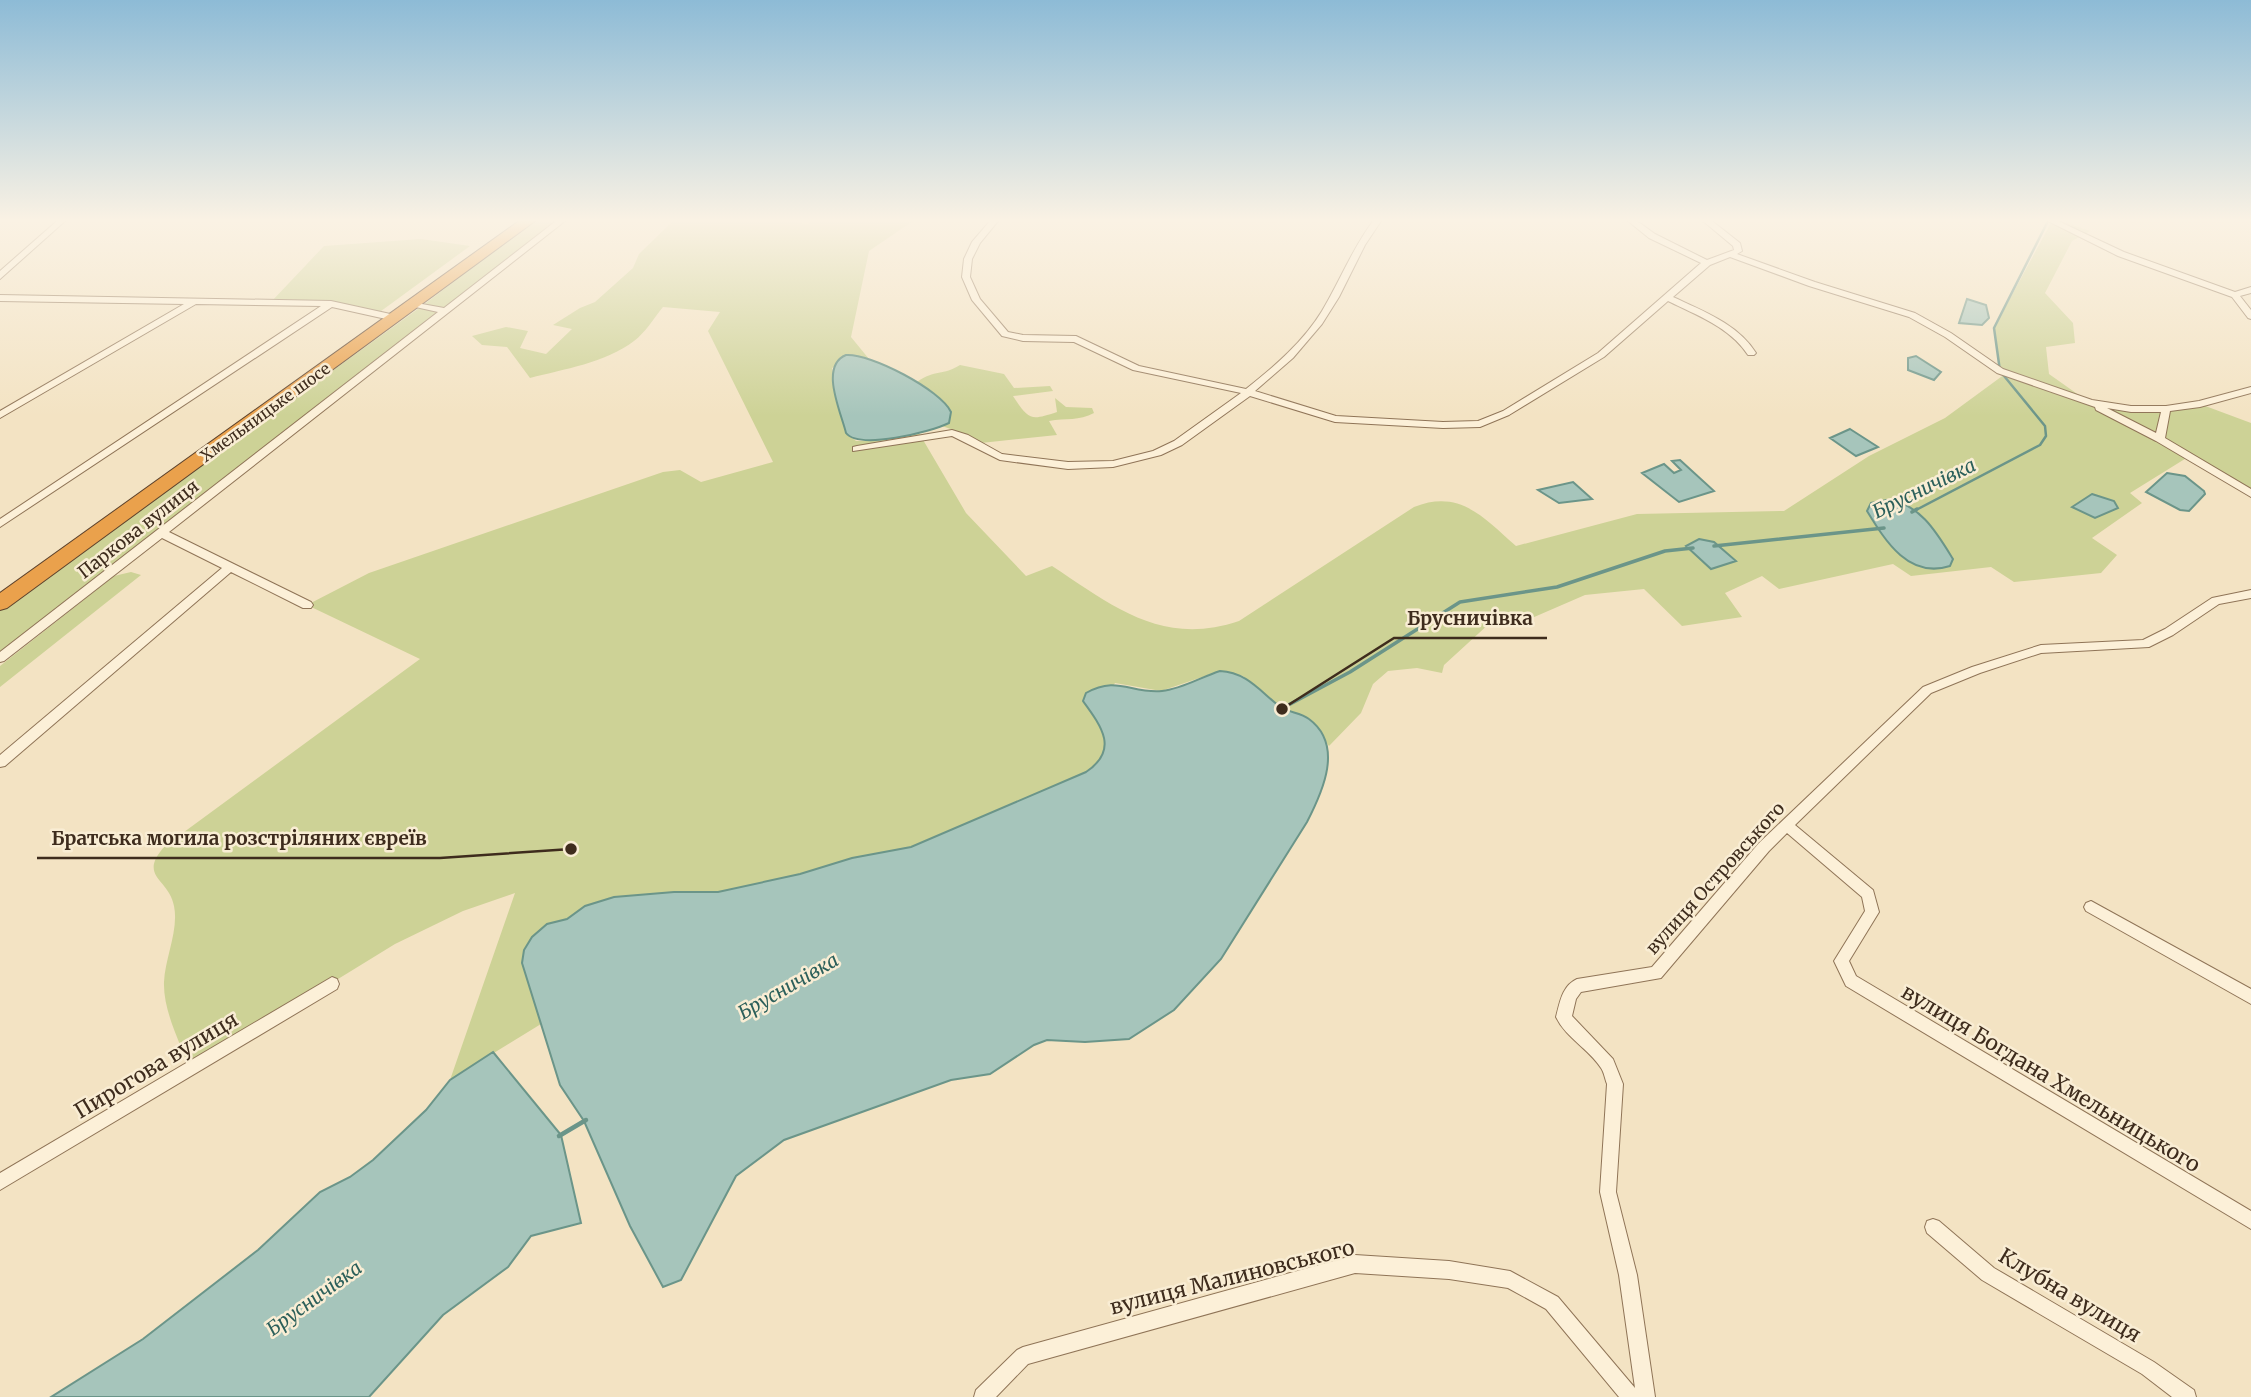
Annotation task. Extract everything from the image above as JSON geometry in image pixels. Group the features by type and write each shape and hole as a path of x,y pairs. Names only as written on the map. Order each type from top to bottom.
{"highway":[{"name":"Хмельницьке шосе","path":"0,603 426,286"},
{"name":"Хмельницьке шосе","path":"0,588 388,316 414,304 438,286"}],"street":[{"name":"Паркова вулиця","path":"0,658 477,286"},
{"path":"969,286 972,294 1001,331 1017,338 1076,339 1136,368 1248,392 1335,419 1443,425 1472,425 1496,419 1601,355 1682,286"},
{"path":"857,449 952,433 967,438 990,454 1000,457 1098,466 1150,456 1175,444 1280,368 1319,322 1341,286"},
{"path":"1816,286 1912,314 2000,371 2090,402 2160,439 2251,494"},
{"path":"2211,286 2235,295 2251,316"},
{"path":"2235,295 2251,290"},
{"path":"0,298 331,304 388,316"},
{"path":"1669,298 1706,317 1747,344 1751,353"},
{"path":"0,415 195,301"},
{"path":"0,524 331,304"},
{"path":"414,304 445,311"},
{"path":"2090,402 2166,410 2251,390"},
{"path":"2160,439 2166,410"},
{"path":"161,533 307,605"},
{"path":"0,762 229,568"},
{"name":"вулиця Островського","path":"1646,1397 1628,1275 1608,1192 1615,1084 1608,1064 1564,1017 1569,996 1577,986 1656,973 1764,846 1927,690 1976,670 2042,649 2145,644 2169,632 2216,601 2251,594"},
{"name":"вулиця Богдана Хмельницького","path":"1786,825 1868,894 1872,912 1841,961 1851,981 2251,1221"},
{"path":"2091,907 2251,997"},
{"name":"Пирогова вулиця","path":"0,1182 332,984"},
{"name":"Клубна вулиця","path":"1933,1227 1988,1274 2148,1368 2187,1397"},
{"name":"вулиця Малиновського","path":"983,1397 1023,1356 1355,1264 1449,1270 1510,1280 1552,1303 1631,1397"}],"green space":[{"path":"286,286 415,286 377,314 331,304 271,302"},
{"path":"448,286 477,286 0,658 0,611"},
{"path":"613,286 862,286 851,337 869,359 860,357 832,368 846,433 856,441 865,441 919,433 966,513 1026,576 1052,566 1118,608 1162,626 1186,629 1211,628 1239,621 1414,507 1430,502 1445,501 1470,509 1516,546 1637,514 1784,511 1869,456 1945,418 2005,374 2000,371 1994,328 2017,286 2049,286 2045,293 2073,323 2075,343 2046,347 2049,374 2090,403 2131,409 2200,404 2251,423 2251,494 2188,457 2130,493 2142,503 2092,538 2117,555 2101,573 2014,582 1991,567 1911,576 1893,564 1779,589 1762,576 1725,593 1742,617 1682,626 1644,589 1585,595 1525,621 1502,612 1444,665 1442,673 1417,668 1388,671 1373,684 1361,713 1329,746 1306,717 1282,709 1243,676 1220,671 1161,691 1115,683 1095,717 1106,749 1096,765 1086,772 911,847 852,858 800,874 718,892 674,892 585,906 567,919 547,924 532,937 524,950 522,963 541,1024 450,1080 515,893 463,911 395,944 190,1070 169,1015 164,993 175,915 171,897 154,871 157,856 165,846 420,659 307,605 369,573 663,472 680,470 701,482 773,462 708,331 720,312 663,307 642,334 623,349 584,364 530,378 507,347 482,345 472,336 506,327 528,331 520,348 546,354 572,329 553,325 595,302"},
{"path":"960,365 1004,374 1014,388 1050,386 1053,391 1013,396 1031,416 1041,417 1057,412 1055,398 1066,407 1092,408 1094,413 1078,418 1049,421 1057,435 981,443 942,426 949,423 927,389 917,382"},
{"path":"131,572 141,575 0,687 0,666 114,576"}],"water":[{"path":"1967,299 1986,305 1989,318 1982,325 1959,323"},
{"path":"846,355 887,366 920,384 945,403 951,412 949,423 896,438 853,438 846,433 833,379 838,361"},
{"path":"1916,356 1941,372 1934,380 1908,370 1908,358"},
{"path":"1850,429 1878,447 1856,456 1830,438"},
{"path":"1680,460 1714,491 1679,502 1642,473 1664,464 1674,473 1681,470 1672,461"},
{"path":"2167,473 2185,476 2204,491 2205,494 2189,511 2180,510 2146,492"},
{"path":"1573,482 1592,499 1559,503 1538,490"},
{"path":"2092,494 2114,501 2118,508 2095,518 2072,507"},
{"path":"1887,500 1909,507 1926,521 1953,559 1950,566 1935,569 1922,567 1900,555 1867,511 1871,503"},
{"path":"1699,539 1714,542 1736,561 1711,569 1686,546"},
{"path":"1220,671 1238,675 1283,708 1309,719 1320,730 1328,755 1324,783 1307,822 1221,959 1174,1010 1129,1039 1085,1042 1047,1040 1034,1045 990,1074 951,1080 784,1140 736,1176 681,1280 663,1287 630,1226 584,1121 560,1085 522,963 524,950 532,937 547,924 567,919 585,906 614,897 674,892 718,892 800,874 852,858 911,847 1086,772 1096,764 1105,747 1104,738 1083,701 1086,693 1115,685 1151,691 1169,690"},
{"path":"493,1052 561,1135 581,1223 531,1236 508,1267 443,1315 369,1397 51,1397 143,1339 258,1250 320,1192 350,1177 373,1160 426,1110 450,1080"}],"waterway":[{"name":"Брусничівка","path":"1914,511 2040,445 2046,436 2045,426 2000,371 1994,328 2015,286"},
{"name":"Брусничівка","path":"1912,512 1917,509"},
{"name":"Брусничівка","path":"1714,546 1884,528"},
{"name":"Брусничівка","path":"1279,710 1350,672 1460,602 1557,587 1665,551 1693,548"},
{"name":"Брусничівка","path":"559,1136 586,1120"}],"place":[{"name":"Брусничівка","path":"1282,709"},
{"name":"Братська могила розстріляних євреїв","path":"571,849"}]}
